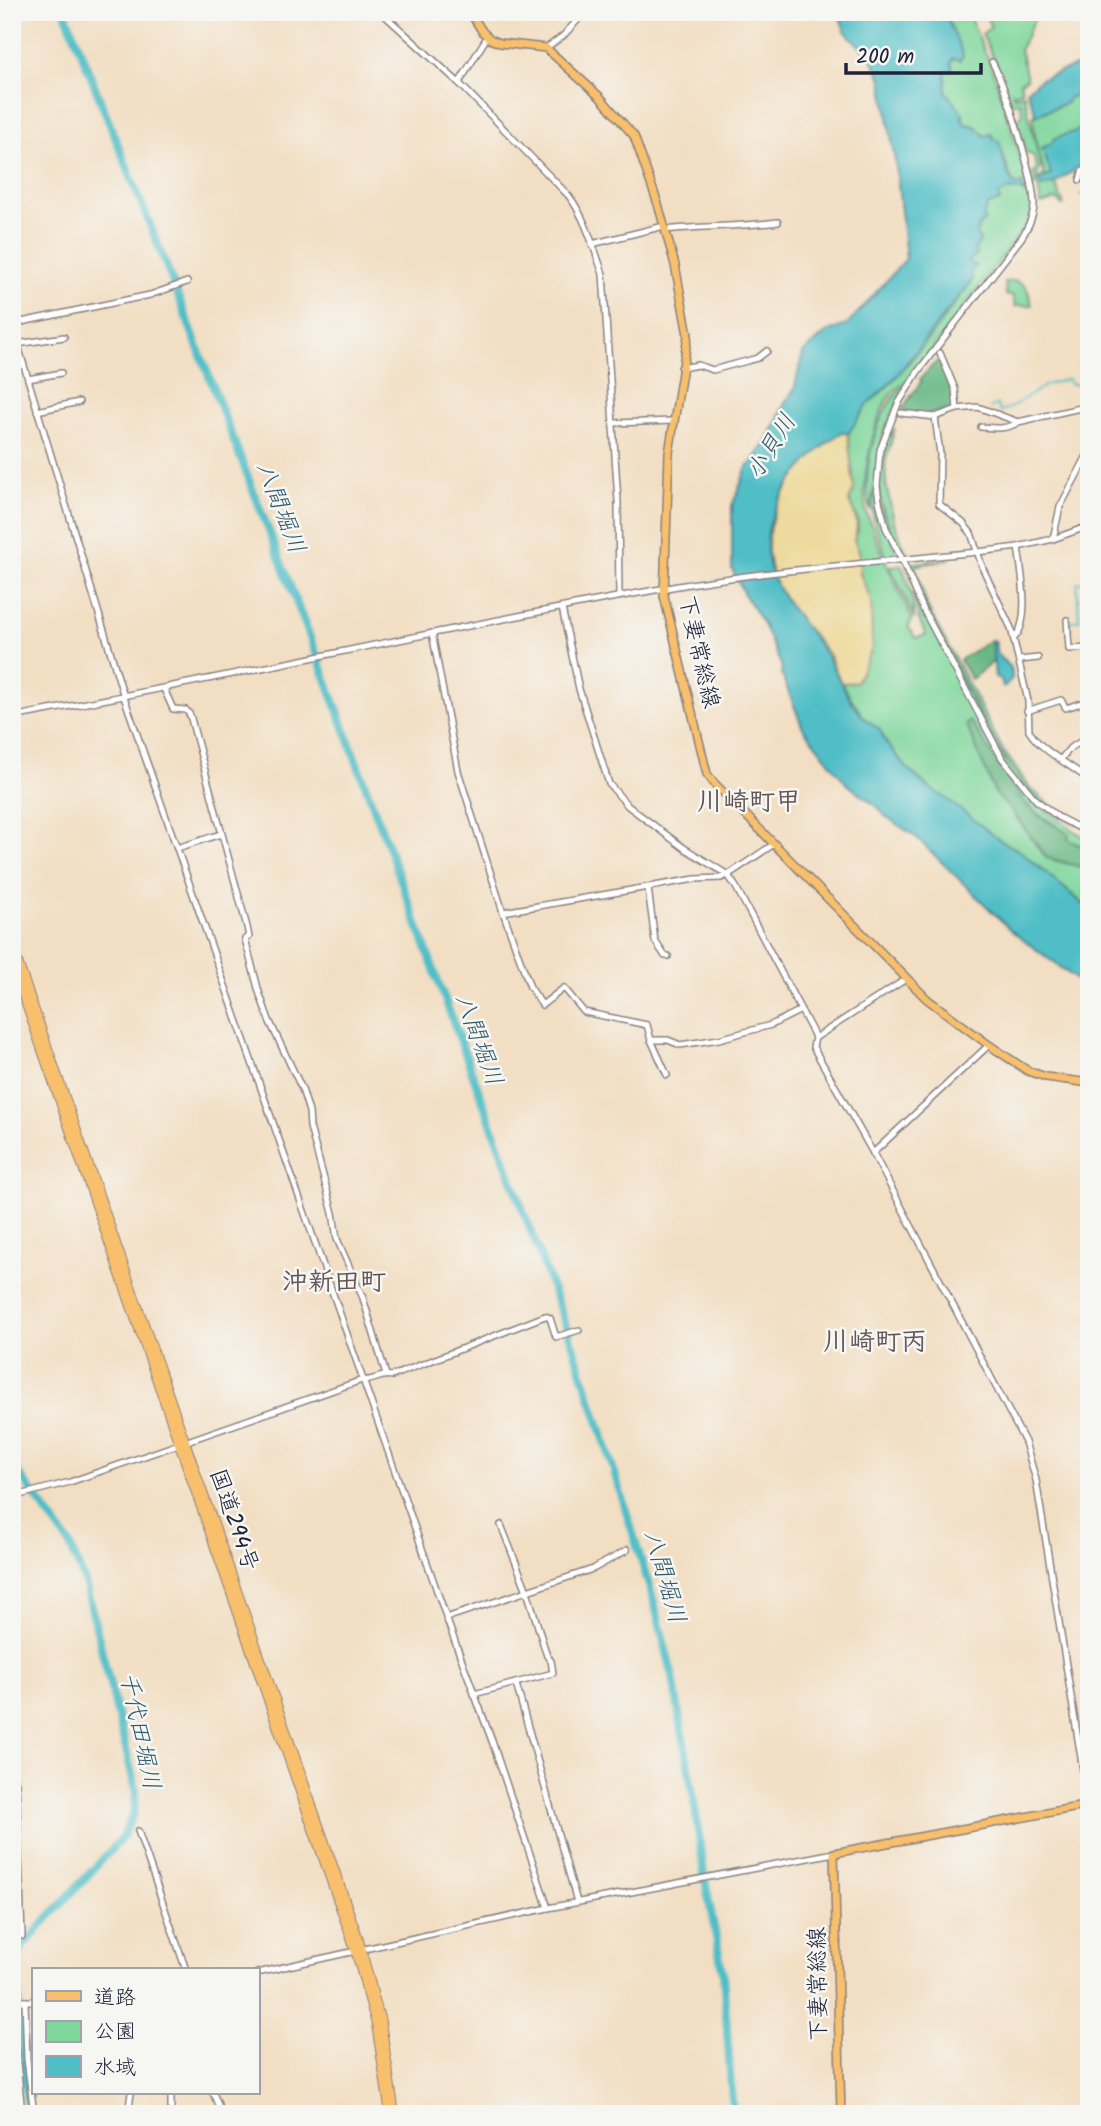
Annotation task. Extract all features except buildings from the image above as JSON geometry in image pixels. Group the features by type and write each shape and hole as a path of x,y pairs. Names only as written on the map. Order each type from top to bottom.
{"highway":[{"name":"国道294号","path":"12,945 358,1950 381,2022 395,2114"},
{"name":"国道294号","path":"12,964 182,1443"},
{"name":"国道294号","path":"358,1950 376,2024 390,2114"}],"main road":[{"path":"470,12 487,37 500,43 546,48"},
{"name":"下妻常総線","path":"546,48 600,97 634,136 665,228 687,326 686,349 669,453 663,589 707,774 927,999 1028,1071 1046,1077 1089,1083"},
{"path":"834,1853 1089,1806"},
{"name":"下妻常総線","path":"834,1853 841,2114"}],"street":[{"path":"381,12 459,83 569,195 592,244 603,274 618,501 619,597"},
{"path":"546,48 563,36 585,12"},
{"path":"459,83 487,37"},
{"path":"992,62 1027,164 1034,209 1022,237 908,386 886,430 878,464 879,501 886,528 930,624 1002,758 1036,800 1058,817 1089,833"},
{"path":"1080,180 1082,172 1089,167"},
{"path":"592,244 665,228 778,222"},
{"path":"185,283 12,325 13,336 18,344 124,697 362,1380 492,1741 548,1908"},
{"path":"18,344 64,337"},
{"path":"681,368 698,365 713,370 758,358 767,351"},
{"path":"940,353 955,389 957,409"},
{"path":"28,379 61,373"},
{"path":"37,411 79,402"},
{"path":"981,427 1013,426 1018,422 1089,406"},
{"path":"901,413 935,417 957,409 981,407 1018,422"},
{"path":"935,417 940,454 939,504 968,528 1015,637 1030,735 1089,780"},
{"path":"614,423 674,421"},
{"path":"1053,539 1060,507 1089,453"},
{"path":"12,717 663,589 1018,547 1089,527"},
{"path":"1015,637 1020,632 1024,617 1018,547"},
{"path":"562,608 579,689 609,784 628,806 684,848 728,875 815,1038 813,1047 873,1153 1025,1442 1036,1480 1089,1806"},
{"path":"1067,620 1069,649 1089,648"},
{"path":"432,633 458,771 530,987 542,1005 564,988 584,1012 648,1025 651,1040 667,1075"},
{"path":"1020,660 1038,658"},
{"path":"164,689 173,709 186,710 190,715 247,927 249,937 245,939 258,992 302,1089 337,1239 363,1298 386,1374"},
{"path":"1027,711 1061,700 1066,708 1087,701"},
{"path":"1061,759 1070,748 1089,737"},
{"path":"177,848 221,834"},
{"path":"503,912 695,879 720,878 774,844"},
{"path":"648,888 656,941 665,956 668,956"},
{"path":"815,1038 906,979"},
{"path":"651,1040 668,1040 680,1045 719,1039 771,1025 801,1010"},
{"path":"873,1153 989,1045"},
{"path":"12,1497 70,1482 362,1380 369,1381 386,1374 392,1376 545,1316 550,1318 556,1337 579,1330"},
{"path":"474,1694 553,1673 527,1591 501,1525"},
{"path":"446,1618 593,1569 627,1550"},
{"path":"516,1684 577,1902"},
{"path":"12,1774 16,1783 15,1825 20,1861 22,1936"},
{"path":"138,1830 185,1968"},
{"path":"259,1973 548,1908 834,1853"},
{"path":"12,1863 20,1861"},
{"path":"12,1911 22,1908"},
{"path":"22,2114 14,2063 13,2001 32,2001"},
{"path":"24,2001 27,2059 34,2114"},
{"path":"128,2114 131,2094"},
{"path":"171,2094 171,2114"},
{"path":"212,2094 222,2114"}],"green space":[{"path":"945,12 967,12 991,65 1030,186 1026,182 1018,186 1012,181 1001,150 992,135 985,137 975,126 964,124 963,114 946,92 945,72 961,52"},
{"path":"973,12 1038,12 1020,49 1027,79 1020,82 1022,91 1015,94 1013,92 1014,97 1024,94 1041,168 1036,176 1036,185 1033,186 1031,176 1037,168 1033,155 1026,153 1017,121 1023,114 1020,102 1011,104 982,34 991,27 986,16 975,18"},
{"path":"1088,91 1089,128 1055,139 1043,147 1051,174 1041,181 1042,187 1055,183 1064,205 1057,199 1041,204 1037,182 1038,178 1045,175 1036,144 1033,117 1068,102 1068,98 1079,94 1082,98 1086,97"},
{"path":"1011,189 1025,193 1025,190 1031,189 1032,210 1028,223 909,380 894,391 885,403 869,452 865,503 877,541 912,619 908,627 916,638 926,635 919,620 914,593 997,751 1047,811 1089,841 1089,849 1068,840 1059,828 1022,801 970,721 995,793 1039,849 1047,858 1089,869 1089,909 1020,851 1001,841 908,769 887,744 879,729 865,719 841,683 856,682 872,649 871,600 860,574 860,554 854,540 858,531 858,520 849,500 853,476 848,434 867,405 890,384 923,346 973,279 970,272 972,265 968,263 976,254 974,249 980,241 976,235 979,224 984,220 988,205 1000,201 998,193"},
{"path":"1014,281 1025,286 1032,305 1015,306 1013,296 1006,295 1005,282"},
{"path":"941,360 954,396 955,408 921,414 902,409 921,382 920,379"},
{"path":"908,384 884,430 870,510 867,479 873,441 887,406"},
{"path":"895,428 885,463 886,484 894,522 907,554 903,555 885,515 877,469 884,441"},
{"path":"876,490 898,556 886,557 873,515"},
{"path":"950,559 915,566 928,608 1003,750 1030,788 1055,809 1089,827 1067,820 1048,808 1017,776 991,735 936,631 906,564"},
{"path":"901,565 911,591 915,619 890,566"},
{"path":"991,640 994,661 971,679 960,660"},
{"path":"970,721 1024,802 1040,817 1069,834 1068,840 1089,849 1089,869 1047,858 995,793 966,724"}],"sand":[{"path":"842,432 848,434 854,489 849,501 857,525 854,540 860,554 860,574 871,600 872,649 856,682 841,683 828,654 784,599 772,571 768,543 774,513 787,488 815,453"}],"water":[{"name":"小貝川","path":"838,12 945,12 963,56 960,60 953,58 953,70 945,72 946,92 963,114 961,117 964,124 975,126 985,136 991,134 999,141 1009,175 1015,185 1023,185 1024,194 1020,190 1011,189 998,195 1000,201 988,205 983,217 985,220 979,225 976,235 980,241 974,250 977,255 968,261 976,265 970,273 973,278 895,378 867,405 848,434 842,432 829,441 792,480 774,512 769,528 768,560 779,590 826,655 854,705 865,719 879,729 886,743 905,766 928,787 1001,841 1020,851 1089,909 1089,989 1013,932 916,837 885,816 879,808 846,783 803,728 781,673 782,667 763,624 732,569 732,506 746,470 767,442 794,390 803,353 827,332 848,324 906,259 897,174 882,79 872,59 845,31"},
{"path":"1089,61 1089,92 1086,97 1082,99 1079,94 1068,98 1068,102 1036,115 1027,90 1041,79"},
{"path":"1089,128 1089,160 1055,183 1041,187 1040,181 1051,174 1042,148 1051,144 1055,138"},
{"path":"994,641 998,655 1011,668 1012,678 1005,687 1001,679 995,677"}],"waterway":[{"name":"八間堀川","path":"65,12 323,671 568,1331 605,1442 654,1602 673,1677 704,1874 723,1974 733,2114"},
{"path":"1080,195 1085,193 1089,196"},
{"path":"1083,322 1089,325"},
{"path":"990,408 997,404 1000,411 1010,408 1046,385 1068,379 1070,384 1089,386"},
{"path":"1070,632 1070,621 1079,620 1077,583 1089,580"},
{"name":"千代田堀川","path":"12,1464 69,1543 85,1582 136,1791 134,1812 122,1838 21,1948 17,1977 28,2114"}],"district":[{"name":"川崎町甲","path":"749,803"},
{"name":"沖新田町","path":"334,1283"},
{"name":"川崎町丙","path":"875,1343"}]}
